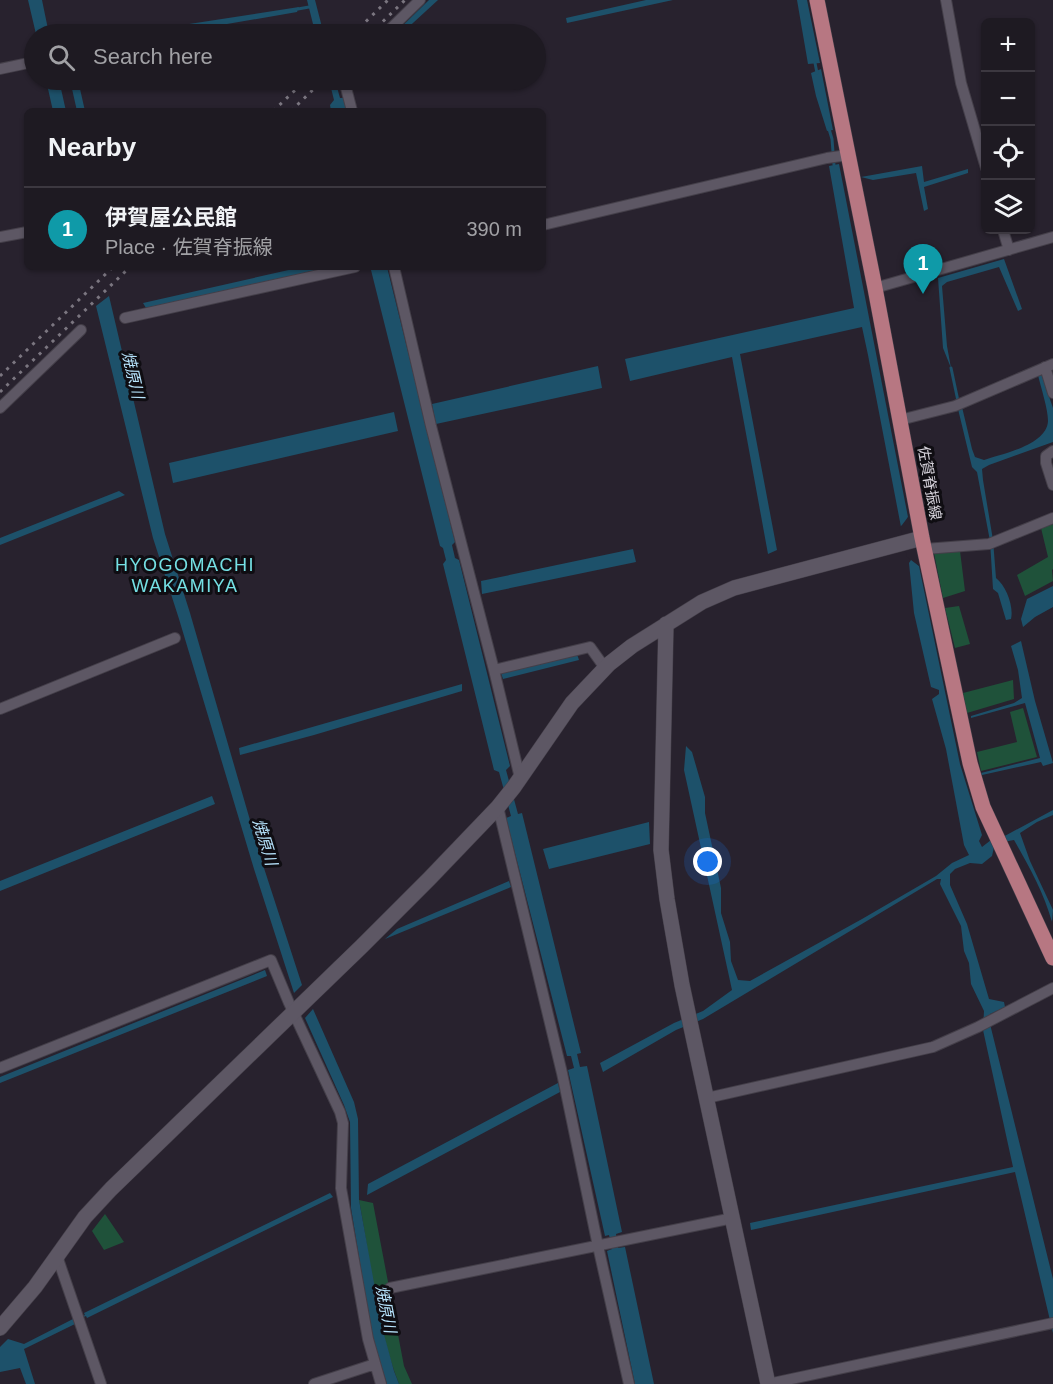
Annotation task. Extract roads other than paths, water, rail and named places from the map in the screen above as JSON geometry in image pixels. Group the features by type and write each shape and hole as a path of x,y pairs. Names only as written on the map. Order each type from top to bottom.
{"main road":[{"name":"佐賀脊振線","path":"817,0 844,156 875,288 900,420 916,542 970,763 983,807 995,836 1047,930 1053,957"}],"street":[{"path":"396,24 420,0"},
{"path":"946,0 961,83 981,151"},
{"path":"0,69 24,64"},
{"path":"347,90 351,108"},
{"path":"546,224 827,158 844,156"},
{"path":"0,237 24,233"},
{"path":"1004,234 1009,250"},
{"path":"875,288 1053,237"},
{"path":"125,318 341,270"},
{"path":"395,270 494,670 509,793 562,1073 628,1384"},
{"path":"0,408 81,330"},
{"path":"900,420 959,404 1048,369 1053,393"},
{"path":"1053,451 1046,456 1053,485"},
{"path":"2,1322 35,1287 85,1217 111,1189 429,879 509,793 572,703 605,668 632,646 702,602 734,588 916,542 992,543 1053,518"},
{"path":"666,624 670,645 672,758 664,869 667,900 690,1021 768,1384 1050,1323"},
{"path":"0,709 175,638"},
{"path":"494,670 590,647 605,668"},
{"path":"0,1068 271,960 340,1112 343,1124 341,1188 368,1339 381,1384"},
{"path":"707,1098 933,1047 978,1027 1053,988"},
{"path":"390,1288 733,1218"},
{"path":"57,1256 101,1384"},
{"path":"314,1384 375,1364"}],"water":[{"path":"28,0 42,0 47,24 34,24"},
{"path":"307,0 315,0 321,24 313,24"},
{"path":"429,0 438,0 412,24 404,24"},
{"path":"646,0 673,0 567,23 566,18"},
{"path":"797,0 807,0 820,63 808,64"},
{"path":"299,7 297,12 227,24 189,24"},
{"path":"821,69 833,130 827,131 811,73"},
{"path":"48,90 61,90 65,108 52,108"},
{"path":"72,90 80,90 84,108 76,108"},
{"path":"332,90 338,90 340,98 345,98 347,108 330,108 334,100"},
{"path":"839,164 907,520 919,566 960,764 982,835 979,841 982,847 991,840 994,847 992,856 982,864 970,863 955,869 950,874 950,885 967,924 989,999 1004,1002 1005,1007 990,1014 991,1028 1053,1279 1053,1333 1015,1172 751,1230 750,1223 1013,1167 983,1030 984,1011 971,984 961,926 940,884 941,879 937,879 703,1019 676,1030 603,1072 600,1063 674,1023 703,1011 732,990 684,770 686,746 692,752 705,797 705,813 721,888 721,913 730,942 731,961 738,980 750,981 862,919 936,876 952,863 969,855 964,845 946,749 932,699 939,694 939,690 931,687 914,613 909,563 911,560 902,525 901,527 862,327 740,354 777,550 768,554 732,357 630,381 625,359 854,308 829,166"},
{"path":"922,166 924,182 968,169 968,173 924,187 928,209 924,211 916,173 873,180 861,177"},
{"path":"1004,259 1022,309 1018,311 999,267 947,282 942,286 951,368 943,348 938,278"},
{"path":"289,270 317,270 146,308 143,303"},
{"path":"371,270 388,270 455,542 452,545 455,558 459,560 510,766 506,770 518,814 522,813 581,1053 577,1054 580,1067 587,1066 622,1232 616,1234 618,1248 625,1247 654,1384 635,1384 607,1251 612,1249 609,1235 605,1236 568,1070 574,1068 571,1056 567,1056 506,818 511,816 499,772 494,770 443,564 446,560 443,548 440,546"},
{"path":"109,296 165,534 263,865 302,985 294,993 153,538 96,306"},
{"path":"598,366 602,388 436,424 432,404"},
{"path":"1041,373 1053,408 1053,442 982,469 993,540 996,578 1006,591 1012,614 1011,619 1006,620 998,593 993,589 990,541 977,472 972,467 958,409 962,407 975,457 984,460 1022,447 1040,436 1046,429 1048,421 1046,405 1038,375"},
{"path":"394,412 398,431 173,483 169,463"},
{"path":"119,491 125,495 0,545 0,538"},
{"path":"633,549 636,562 482,594 481,581"},
{"path":"1053,586 1053,607 1023,627 1021,619 1027,599"},
{"path":"1021,641 1053,763 1043,766 1041,762 982,775 981,773 1040,758 1025,703 971,718 971,716 1014,703 1022,698 1018,670 1011,646"},
{"path":"577,654 579,660 503,679 501,673"},
{"path":"462,684 462,691 240,755 239,748"},
{"path":"212,796 215,804 0,891 0,881"},
{"path":"1053,810 1053,815 1020,833 1030,861 1053,910 1052,922 1031,870 1014,840 1003,842 1001,838"},
{"path":"649,822 650,844 549,869 543,849"},
{"path":"509,881 511,887 385,939 397,929"},
{"path":"265,970 267,976 0,1083 0,1077"},
{"path":"313,1009 354,1102 358,1119 359,1200 382,1327 399,1384 387,1384 372,1336 351,1208 350,1122 305,1018"},
{"path":"558,1083 560,1092 367,1195 368,1184"},
{"path":"330,1193 333,1197 87,1318 86,1316 74,1321 75,1324 24,1349 35,1384 26,1384 20,1368 0,1372 0,1347 8,1339 24,1344"}],"waterway":[{"path":"298,9 309,7"},
{"path":"815,63 817,73"},
{"path":"829,129 834,165"},
{"path":"951,368 958,401"}],"railway":[{"path":"363,24 388,0"},
{"path":"380,24 405,0"},
{"path":"276,108 295,90"},
{"path":"294,108 313,90"},
{"path":"0,376 110,270"},
{"path":"0,392 127,270"}],"place":[{"name":"伊賀屋公民館","path":"923,294"}],"district":[{"name":"HYOGOMACHI WAKAMIYA","path":"185,575"}],"water label":[{"name":"焼原川","path":"133,375"},
{"name":"焼原川","path":"265,842"},
{"name":"焼原川","path":"386,1309"}]}
